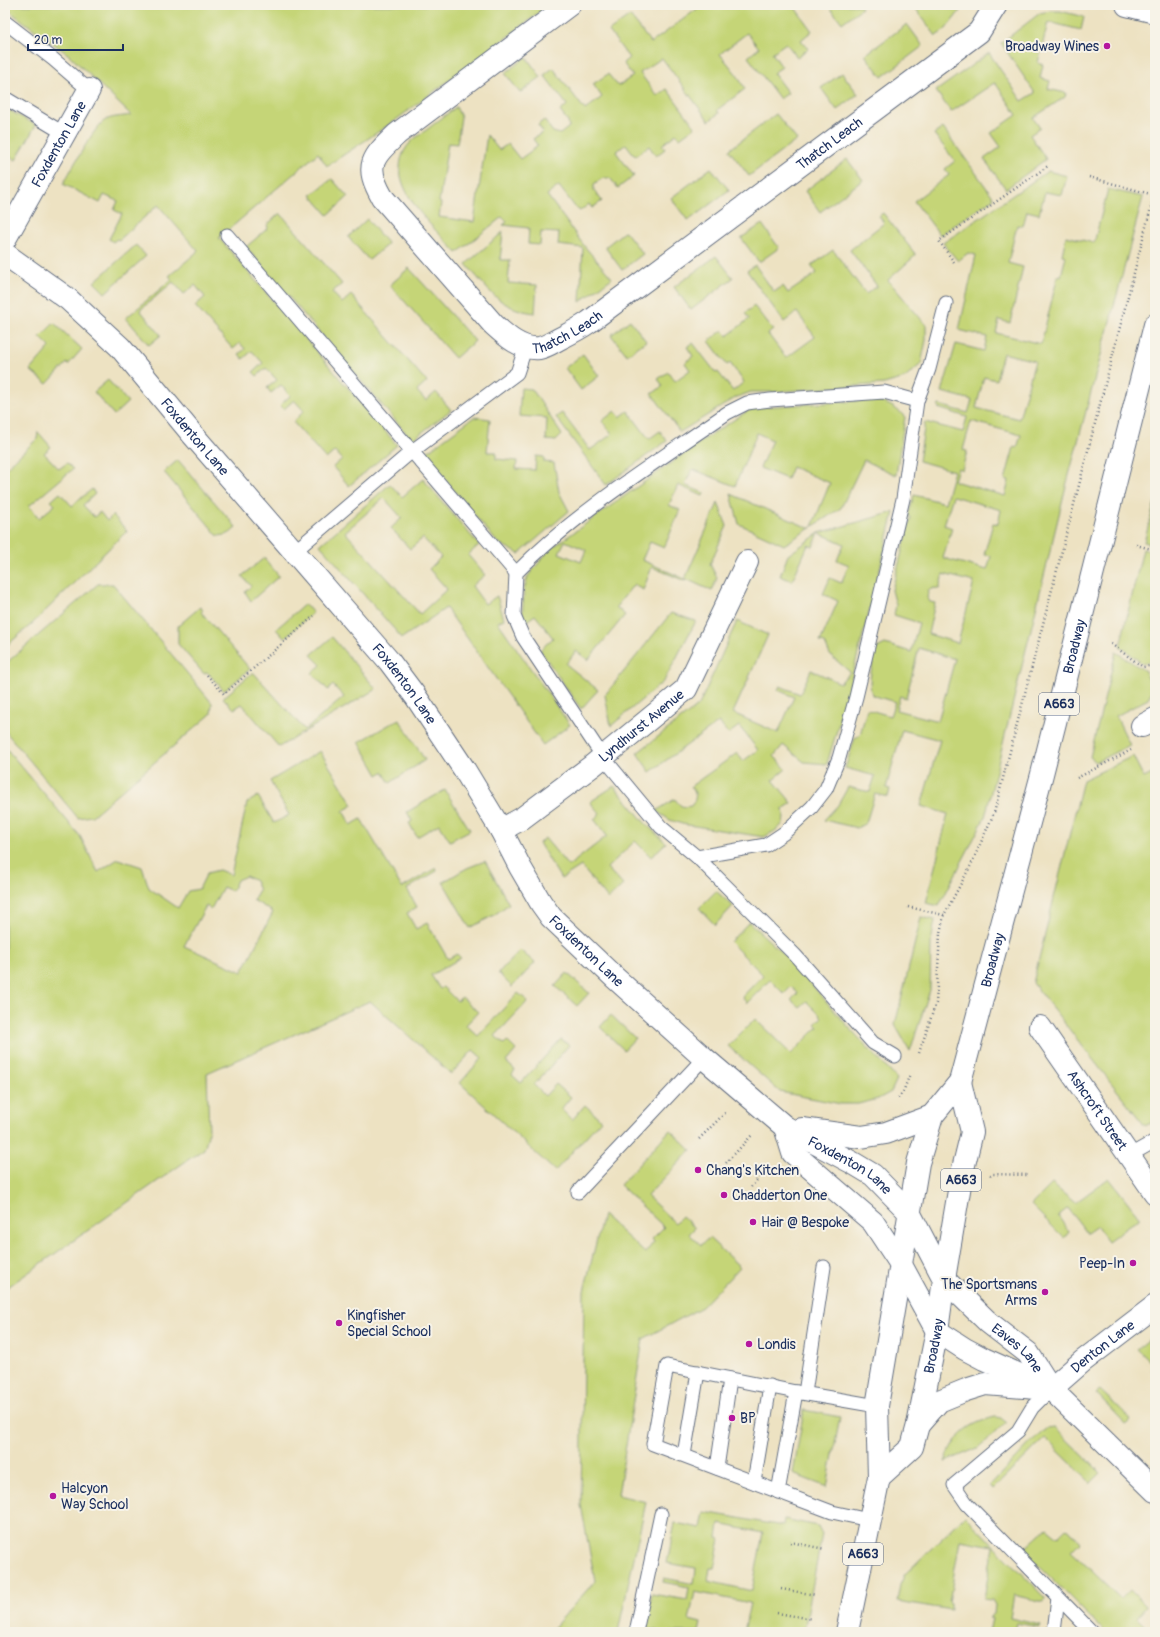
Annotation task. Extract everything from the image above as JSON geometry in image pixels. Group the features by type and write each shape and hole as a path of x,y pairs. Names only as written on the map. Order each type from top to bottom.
{"main road":[{"name":"Thatch Leach","path":"569,5 397,134 379,151 372,166 373,180 382,197 494,324 506,336 526,346 538,348 550,344 588,322 979,32 996,5"},
{"path":"1127,5 1155,12"},
{"name":"Foxdenton Lane","path":"5,239 89,90"},
{"name":"Foxdenton Lane","path":"5,254 68,298 120,347 193,435 389,661 416,697 454,753 501,830 520,867 551,917 604,968 704,1058 785,1127 853,1163 873,1176 910,1212 944,1279"},
{"name":"Broadway","path":"847,1632 878,1477 877,1406 918,1163 932,1116 960,1082 1044,766 1155,325"},
{"name":"Lyndhurst Avenue","path":"501,830 521,819 603,757 686,689 747,562"},
{"name":"Ashcroft Street","path":"1040,1027 1155,1193"},
{"name":"Broadway","path":"878,1477 912,1448 918,1425 937,1331 944,1279 962,1173 972,1132 960,1082"},
{"path":"785,1127 861,1137 886,1132 932,1116"},
{"name":"Foxdenton Lane","path":"785,1127 793,1153 873,1222 900,1264 937,1331"},
{"name":"Eaves Lane","path":"944,1279 988,1322 1028,1353 1051,1389 1155,1491"},
{"name":"Denton Lane","path":"1051,1389 1095,1352 1155,1306"},
{"name":"Eaves Lane","path":"937,1331 965,1349 1051,1389"},
{"path":"918,1425 938,1401 985,1384 1051,1389"}],"lane":[{"path":"5,22 53,59 89,90"},
{"path":"5,98 64,134"},
{"path":"227,235 516,573"},
{"path":"697,857 766,845 784,834 812,807 826,789 839,758 856,697 903,500 917,401 929,369 946,303"},
{"path":"295,551 411,452 517,373 526,346"},
{"path":"895,1056 873,1044 795,955 697,857 661,827 603,757 522,637 514,616 516,573 539,550 591,508 727,413 747,403 884,392 917,401"},
{"path":"578,1192 704,1058"},
{"path":"1130,1155 1155,1141"},
{"path":"778,1492 801,1393 824,1267"},
{"path":"869,1520 832,1512 653,1444 667,1366 801,1393 877,1406"},
{"path":"684,1455 698,1372"},
{"path":"717,1468 730,1378"},
{"path":"754,1482 770,1386"},
{"path":"1051,1389 1032,1408 1018,1430 954,1485 967,1504 1092,1632"},
{"path":"636,1632 661,1514"},
{"path":"1054,1632 1058,1598"}],"path":[{"path":"954,262 938,241 1048,166"},
{"path":"918,1056 936,1003 939,945 944,915 971,865 994,813 1155,193 1089,177"},
{"path":"1136,544 1155,550"},
{"path":"207,675 224,694 318,614"},
{"path":"1111,644 1143,667 1149,666"},
{"path":"1077,778 1133,749"},
{"path":"908,907 944,915"},
{"path":"699,1139 727,1111"},
{"path":"726,1163 752,1135"},
{"path":"751,1187 772,1164"},
{"path":"984,1179 994,1174 1027,1175"},
{"path":"790,1542 825,1549"},
{"path":"781,1588 816,1595"},
{"path":"777,1613 812,1619"}],"green space":[{"path":"5,5 550,5 393,122 327,166 318,153 219,238 397,445 349,486 333,467 342,459 335,451 326,459 293,422 304,411 294,400 284,409 280,405 290,396 281,385 271,393 267,388 277,380 266,368 257,376 253,372 263,363 252,351 243,359 239,354 245,349 240,343 233,349 195,306 205,297 195,285 184,294 173,282 140,310 161,335 149,345 126,318 172,279 169,276 198,251 158,205 119,240 117,239 113,242 109,239 122,214 114,210 118,201 104,195 100,203 63,184 88,141 99,126 110,118 131,115 69,55 5,8"},
{"path":"695,5 793,5 812,31 801,40 808,49 797,57 786,43 772,53 782,67 773,73 788,93 780,99 748,57 759,48 747,33 720,54 737,75 745,89 717,110 719,113 709,121 662,58 640,73 657,96 667,89 695,127 680,138 676,134 662,145 665,149 656,156 649,146 635,156 626,144 616,152 634,176 618,188 610,178 603,178 594,184 594,190 602,201 592,208 589,204 580,211 575,207 559,186 547,195 585,247 612,278 580,302 583,248 558,245 559,233 541,232 540,245 528,244 529,228 503,225 507,222 502,217 457,253 424,217 413,202 405,187 400,172 402,157 413,140 456,107 461,117 457,144 448,143 439,202 441,203 439,217 474,222 487,135 499,150 508,144 520,159 538,146 533,139 543,132 538,125 544,120 553,132 560,134 569,127 568,122 560,111 567,105 544,75 553,68 585,110 602,97 593,84 608,74 618,86 633,76 623,63 629,58 609,31 630,16 651,43 697,9"},
{"path":"828,5 860,5 862,8 842,23"},
{"path":"913,5 937,5 960,11 945,30 936,36"},
{"path":"1060,11 1084,17 1081,30 1048,22 1038,63 1043,65 1040,78 1050,81 1048,89 1066,93 1065,97 1033,118 1040,128 1030,135 1046,159 1006,189 984,159 1001,147 991,133 1017,115 996,84 994,83 951,112 936,91 989,53 1022,101 1035,93 1001,43 1040,13"},
{"path":"907,24 923,46 882,77 865,55"},
{"path":"526,57 541,77 520,93 505,73"},
{"path":"842,73 858,94 837,110 821,88"},
{"path":"5,108 36,125 16,160 5,153"},
{"path":"776,114 797,140 749,176 729,150"},
{"path":"943,128 994,198 940,235 914,201 949,175 945,169 955,161 934,134"},
{"path":"847,159 863,180 820,212 805,191"},
{"path":"711,168 729,190 688,221 671,198"},
{"path":"1048,171 1067,176 1062,195 1045,192 1039,214 1027,211 1023,226 1017,225 1008,263 1023,267 1010,323 999,320 996,333 1041,344 1058,275 1061,276 1066,256 1062,255 1066,236 1094,243 1108,189 1143,197 1065,490 985,817 939,906 926,903 948,814 921,806 940,740 902,730 886,788 890,789 888,797 875,794 866,823 857,828 824,820 838,805 848,787 870,792 875,776 845,768 855,738 860,735 867,709 890,716 895,702 872,695 870,677 877,648 885,644 911,652 919,623 894,615 896,605 892,590 911,517 908,516 914,495 945,503 954,471 919,461 925,422 963,432 967,417 938,408 939,405 968,413 972,400 942,392 956,344 984,351 987,337 959,330 976,255 968,253 958,261 943,243","holes":["1003,353 1035,361 1019,419 976,408 984,377 996,380","971,421 1021,435 1017,448 1014,447 1005,480 1009,481 1005,496 954,481 958,468 962,470 967,451 963,450","953,496 1001,510 998,524 993,523 984,555 991,556 987,570 943,558 952,528 944,525","943,574 974,582 958,643 928,634 935,603 930,602 927,597 929,590 934,588 939,589","919,648 955,659 938,721 896,710 900,696 906,698"]},
{"path":"332,179 348,197 328,215 311,195"},
{"path":"280,213 342,284 332,292 342,303 351,295 427,382 417,391 426,401 436,392 451,410 412,440 246,247 268,228 267,225"},
{"path":"883,213 916,255 888,280 926,325 926,340 921,364 905,378 884,384 772,392 751,392 737,397 680,432 652,394 663,386 658,379 668,372 675,381 690,370 685,363 693,356 687,347 693,343 716,373 718,372 733,391 744,382 730,363 727,365 709,341 723,330 727,336 749,319 745,313 754,306 773,330 768,334 786,358 815,337 797,312 784,322 747,271 755,265 774,292 783,286 788,293 817,273 811,266 833,250 866,294 877,286 850,250 884,223 879,216"},
{"path":"367,219 388,244 369,260 348,237"},
{"path":"762,224 779,248 759,262 741,238"},
{"path":"625,231 643,254 622,270 605,247"},
{"path":"503,232 500,260 510,260 508,283 537,285 535,313 523,311 503,302 488,289 466,264"},
{"path":"136,245 146,256 105,293 94,282"},
{"path":"716,256 733,278 691,310 674,287"},
{"path":"409,268 475,341 455,358 390,285"},
{"path":"630,320 646,341 627,355 611,335"},
{"path":"54,323 82,349 68,365 67,363 47,384 30,370 50,347 40,337"},
{"path":"583,354 599,376 581,390 565,368"},
{"path":"108,380 128,402 114,415 94,392"},
{"path":"521,388 532,389 562,435 556,441 546,440 547,418 519,416"},
{"path":"871,400 890,405 905,417 896,475 864,460 841,508 812,527 830,483 792,467 787,479 760,468 772,440 757,433 735,486 692,469 685,485 704,493 703,496 678,485 669,505 680,510 664,548 650,542 642,560 685,579 718,503 727,526 710,564 717,578 712,591 686,579 685,581 652,567 643,590 634,584 616,607 625,615 588,660 576,651 566,664 598,690 581,709 540,650 553,638 535,615 524,623 522,619 524,589 528,576 549,550 703,440 749,410 762,407","holes":["565,541 586,550 581,562 559,553"]},
{"path":"615,411 620,417 628,411 649,439 660,431 667,441 606,485 556,417 562,413 590,450 612,434 602,421"},
{"path":"474,417 490,419 487,452 496,452 496,459 517,461 516,469 535,470 536,456 544,457 544,462 554,463 559,492 569,511 519,554 497,542 424,454"},
{"path":"38,432 51,447 44,453 59,469 67,463 73,469 29,506 39,518 55,505 51,501 60,493 72,506 92,489 95,494 83,505 94,517 100,512 107,521 113,515 127,531 33,623 5,647 5,469 37,439"},
{"path":"178,460 236,527 230,533 218,536 164,472"},
{"path":"423,479 479,545 468,555 485,575 472,586 485,604 497,596 504,619 498,622 570,725 543,745 446,608 402,638 320,545 390,484 402,497","holes":["384,498 402,518 391,528 410,549 423,538 441,557 429,569 447,589 420,614 345,532"]},
{"path":"731,494 810,528 784,545 739,524"},
{"path":"1155,502 1155,545 1144,542"},
{"path":"894,512 854,670 827,764 804,762 783,745 774,756 786,769 773,780 792,803 783,809 784,820 780,827 764,837 682,824 670,820 656,811 675,799 682,806 691,806 696,796 691,786 737,753 743,761 758,750 739,726 728,734 719,722 650,772 637,753 699,705 737,621 768,635 733,713 778,733 794,697 778,690 780,686 800,694 811,670 840,683 850,672 830,655 825,643 820,642 838,601 823,594 830,578 841,583 849,565 837,560 844,544 819,533"},
{"path":"819,533 813,547 808,545 792,581 780,576 788,555"},
{"path":"1143,549 1155,553 1155,659 1143,664 1120,646"},
{"path":"264,558 279,576 251,601 245,592 251,586 242,576"},
{"path":"98,584 113,584 212,703 211,714 92,816 78,818 5,731 5,664"},
{"path":"305,604 313,613 284,638 276,629"},
{"path":"200,607 203,610 201,612 250,669 224,691 207,672 204,674 178,644 178,626"},
{"path":"671,613 696,621 664,681 611,726 605,695"},
{"path":"332,637 376,689 279,747 242,704 234,709 223,698 253,672 305,730 344,697 333,685 328,690 312,673 321,665 311,655"},
{"path":"1116,652 1145,671 1153,689 1148,699 1116,716 1130,745 1096,762 1090,757"},
{"path":"399,719 425,760 390,783 383,772 378,775 359,742"},
{"path":"5,747 80,836 98,872 118,859 142,867 149,888 178,908 188,891 199,889 207,873 219,870 231,875 247,803 258,796 274,823 289,815 270,781 320,751 353,805 343,811 351,825 361,819 402,888 436,868 437,871 407,889 417,907 407,913 416,929 427,923 448,959 457,954 461,958 431,975 440,989 443,987 457,1001 462,997 478,1012 466,1025 478,1036 518,993 528,1001 495,1036 504,1044 507,1041 516,1050 506,1062 515,1070 512,1075 521,1083 561,1039 569,1045 534,1085 545,1096 556,1084 571,1097 561,1109 572,1120 585,1105 601,1120 555,1171 460,1083 482,1058 473,1050 451,1074 370,1001 207,1073 209,1132 204,1149 5,1289","holes":["246,876 255,881 259,890 253,900 273,912 242,972 184,946 206,906 211,909 223,887 232,891 237,880"]},
{"path":"1133,756 1144,778 1152,774 1155,781 1155,1121 1145,1126 1033,983 1083,780"},
{"path":"614,786 645,823 666,843 651,857 635,841 607,868 623,885 608,899 581,866 561,879 539,843 545,838 568,866 571,864 607,836 594,819 600,814 590,802"},
{"path":"445,790 470,830 450,841 439,824 417,837 409,823 412,821 407,812"},
{"path":"485,861 509,904 494,915 470,928 443,882 467,868"},
{"path":"716,891 733,906 715,925 699,908"},
{"path":"921,917 935,920 931,942 930,990 910,1051 895,1025"},
{"path":"749,922 790,960 845,1023 897,1079 891,1092 878,1099 858,1104 841,1104 780,1092 728,1046 755,1019 791,1054 818,1027 815,1024 822,1017 807,1002 800,1008 791,1000 798,993 791,987 784,994 770,980 747,1003 742,997 763,975 730,942"},
{"path":"520,950 535,963 512,987 498,973"},
{"path":"567,973 589,993 577,1006 555,986"},
{"path":"611,1015 635,1038 624,1050 600,1027"},
{"path":"670,1130 691,1150 647,1196 675,1223 682,1216 695,1228 689,1234 701,1245 709,1238 740,1267 702,1307 643,1339 618,1495 646,1502 618,1632 550,1632 595,1581 581,1505 584,1291 603,1215 645,1253 654,1242 652,1239 664,1227 620,1185"},
{"path":"1109,1178 1140,1218 1108,1241 1097,1226 1087,1233 1068,1208 1058,1216 1069,1232 1064,1238 1031,1205 1052,1184 1075,1203"},
{"path":"1155,1335 1155,1372 1151,1369 1154,1365 1137,1349"},
{"path":"1100,1390 1131,1420 1126,1424 1096,1393"},
{"path":"804,1410 840,1417 827,1487 793,1474"},
{"path":"995,1417 1001,1418 1006,1422 980,1447 945,1462 953,1445 963,1432 977,1423"},
{"path":"1055,1428 1101,1473 1091,1483 1045,1438 993,1489 990,1485 1039,1434 1046,1429"},
{"path":"704,1512 783,1526 784,1519 818,1526 822,1534 804,1632 744,1632 750,1603 695,1592 689,1620 701,1623 699,1632 663,1632 645,1628 652,1594 687,1600 689,1587 663,1582 664,1578 694,1584 696,1568 667,1563 675,1523 701,1528","holes":["719,1524 763,1533 752,1591 708,1581 710,1568 714,1568 720,1539 717,1538"]},
{"path":"965,1516 1045,1598 1044,1602 1014,1595 1010,1618 1040,1625 1039,1627 1016,1623 1014,1632 989,1632 992,1618 989,1618 994,1614 995,1605 992,1600 984,1599 993,1546 960,1540 949,1603 951,1604 951,1610 897,1601 900,1585 905,1574"},
{"path":"1047,1528 1058,1537 1067,1528 1080,1542 1071,1551 1121,1599 1130,1590 1146,1606 1136,1617 1151,1632 1105,1632 1023,1550"}],"place":[{"name":"Broadway Wines","path":"1107,46"},
{"name":"Chang's Kitchen","path":"698,1170"},
{"name":"Chadderton One","path":"724,1195"},
{"name":"Hair @ Bespoke","path":"753,1222"},
{"name":"Peep-In","path":"1133,1263"},
{"name":"The Sportsmans Arms","path":"1045,1292"},
{"name":"Kingfisher Special School","path":"339,1323"},
{"name":"Londis","path":"749,1344"},
{"name":"BP","path":"732,1418"},
{"name":"Halcyon Way School","path":"53,1496"}]}
